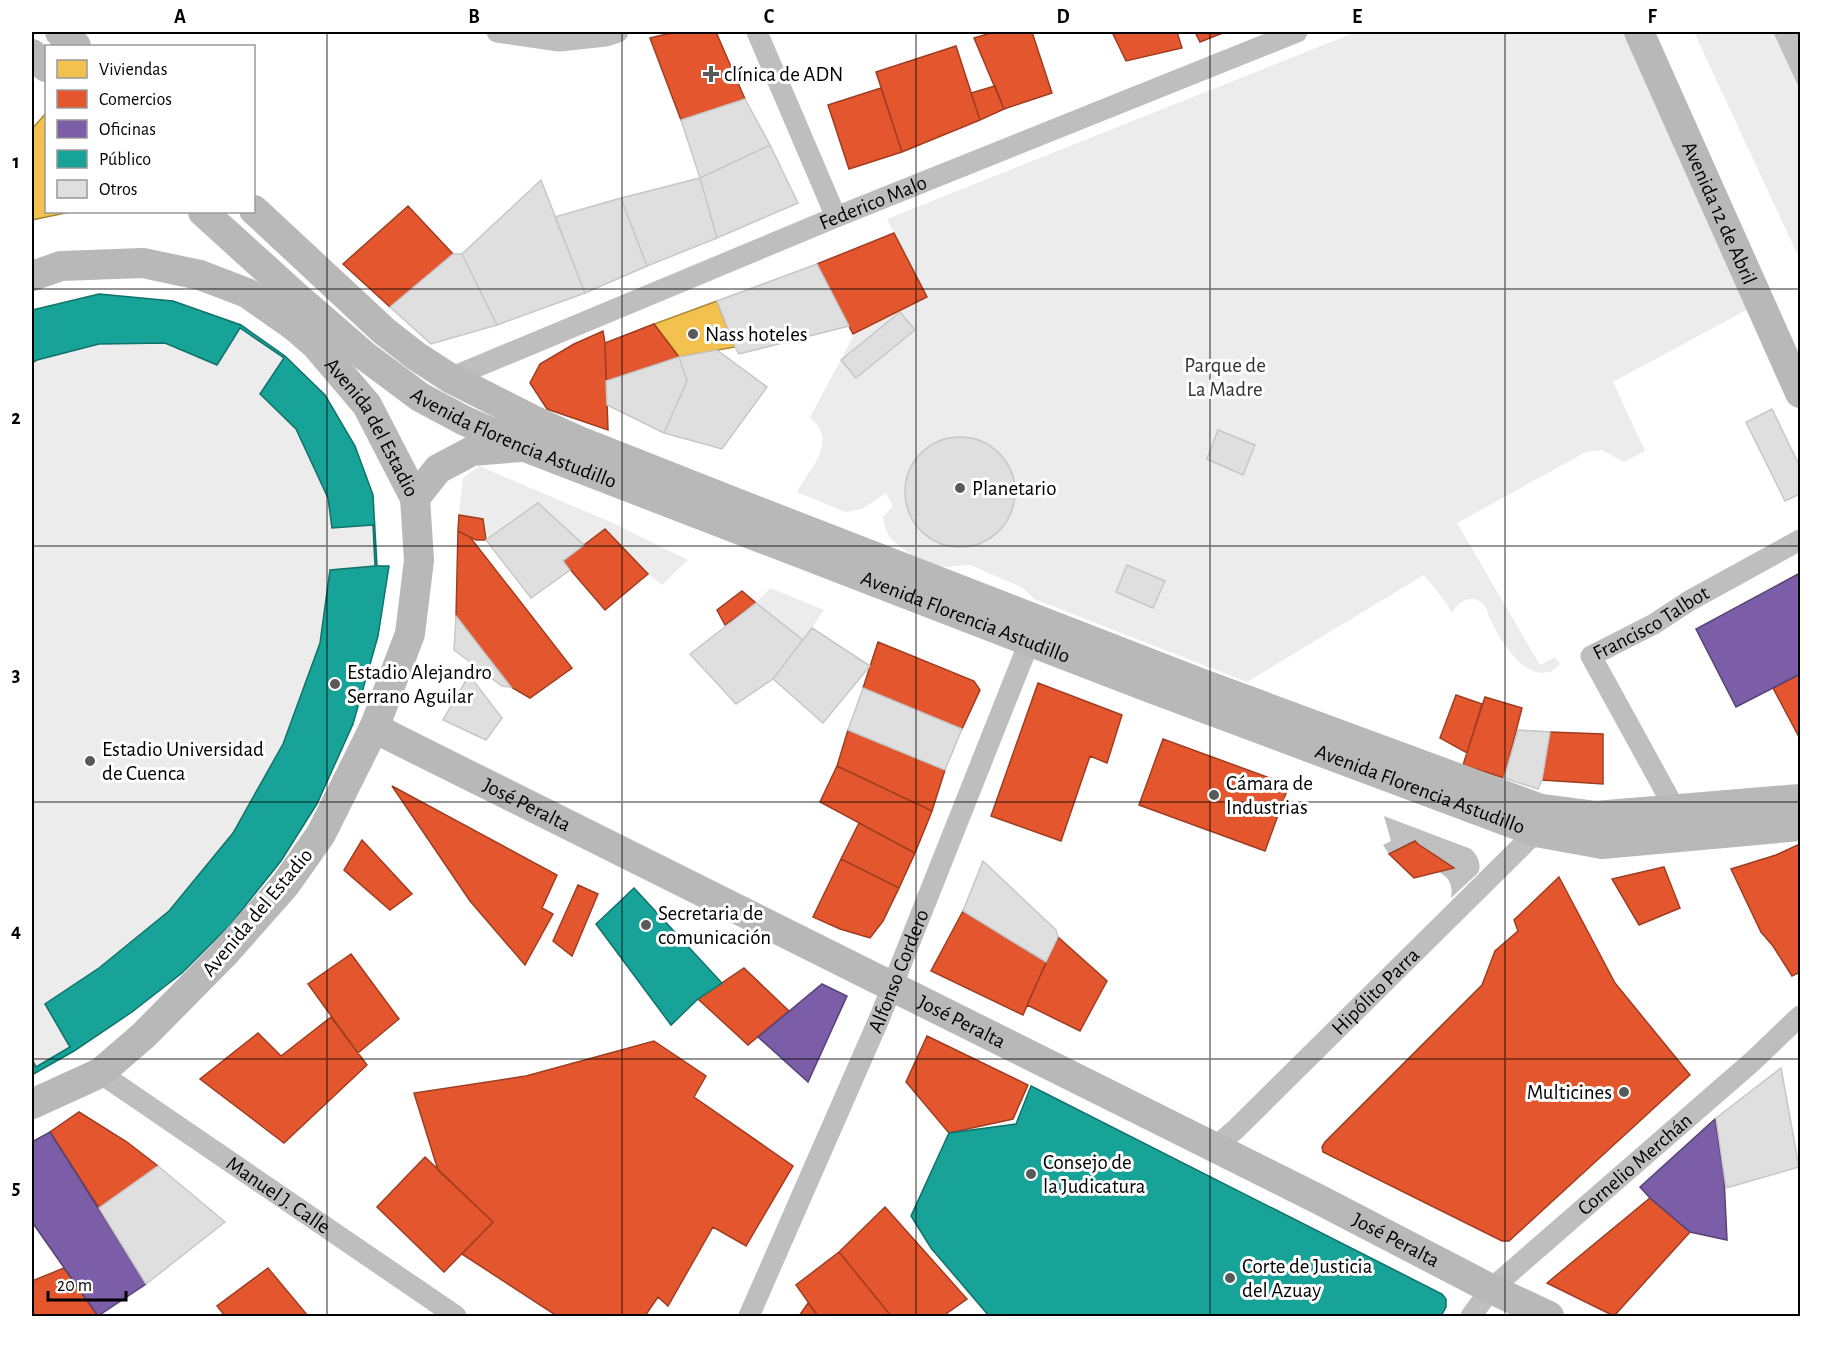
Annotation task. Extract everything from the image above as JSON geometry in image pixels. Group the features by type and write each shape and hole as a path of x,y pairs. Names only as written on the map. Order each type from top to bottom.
{"main road":[{"path":"60,32 75,45"},
{"name":"Avenida 12 de Abril","path":"1639,32 1800,393"},
{"path":"32,54 45,66"},
{"name":"Avenida Florencia Astudillo","path":"255,211 400,344 450,378 579,441 1367,770 1536,832 1602,844 1800,826"},
{"name":"Avenida Florencia Astudillo","path":"204,213 365,356 420,397 465,421 525,447 1033,631 1222,691 1541,809 1595,816 1800,800"},
{"name":"Avenida del Estadio","path":"32,276 61,266 143,263 200,275 247,294 294,326 316,345 367,405 415,498 418,560 410,634 374,728 321,834 285,885 217,962 144,1035 100,1073 32,1104"},
{"path":"294,326 364,313"},
{"path":"415,498 438,469 472,450 525,447"},
{"name":"José Peralta","path":"374,728 1320,1200 1549,1317"}],"street":[{"path":"497,32 559,41 606,36 618,32"},
{"path":"756,32 836,217"},
{"name":"Federico Malo","path":"450,378 836,217 1297,32"},
{"name":"Francisco Talbot","path":"1675,809 1591,656 1654,624 1689,601 1800,540"},
{"name":"Alfonso Cordero","path":"749,1317 892,987 1033,631"},
{"name":"Hipólito Parra","path":"1214,1148 1236,1129 1536,832"},
{"name":"Cornelio Merchán","path":"1471,1317 1491,1289 1753,1061 1800,1016"},
{"name":"Manuel J. Calle","path":"100,1073 456,1317"}],"green space":[{"name":"Parque de La Madre","path":"1356,32 1634,32 1752,307 1613,382 1645,451 1624,462 1602,450 1586,452 1457,523 1540,665 1555,657 1560,664 1555,669 1539,673 1521,663 1499,636 1481,602 1467,600 1458,605 1452,613 1424,575 1247,682 1034,599 1023,588 970,565 936,566 911,555 891,539 886,530 883,517 893,506 886,493 862,509 845,512 797,492 816,461 822,444 819,428 810,417 854,335 927,297 887,219"},
{"path":"1694,32 1773,32 1800,90 1800,260"},
{"path":"99,294 173,301 241,325 285,356 325,395 355,446 373,495 377,565 389,566 378,636 353,724 317,804 281,861 182,973 132,1012 74,1051 32,1075 32,310"},
{"path":"479,466 613,523 688,560 662,585 648,574 606,529 584,545 538,503 486,540 483,519 459,515 463,478"},
{"path":"770,588 824,610 803,640 756,603"}],"shaded area":[{"path":"1773,32 1800,32 1800,90"},
{"path":"1384,816 1471,849 1479,861 1478,873 1451,898 1450,883 1439,872 1453,868 1415,841 1389,854 1383,845 1391,841"}],"building: Viviendas":[{"path":"45,114 45,213 65,213 32,220 32,129"},
{"path":"717,301 735,347 679,357 654,324"}],"building: Comercios":[{"path":"675,32 716,32 745,99 681,120 650,38"},
{"path":"994,32 1032,32 1052,93 1004,109 974,38"},
{"path":"1112,32 1177,32 1182,48 1126,61"},
{"path":"1195,32 1225,32 1200,42"},
{"path":"956,46 980,120 902,152 876,72"},
{"path":"995,86 1004,109 980,120 971,93"},
{"path":"881,88 902,152 849,169 828,105"},
{"path":"408,206 453,254 390,307 343,264"},
{"path":"894,233 927,297 853,334 817,264"},
{"path":"654,324 679,357 606,381 605,343"},
{"path":"603,331 608,430 547,409 530,383 540,364 574,344"},
{"path":"459,515 483,519 486,540 476,540 458,531"},
{"path":"605,529 648,574 605,610 563,561"},
{"path":"458,531 470,537 572,668 530,698 511,687 456,616"},
{"path":"742,591 756,603 725,625 717,610"},
{"path":"878,642 974,681 980,690 962,729 863,688"},
{"path":"1800,674 1800,739 1773,688"},
{"path":"1038,683 1122,715 1107,763 1090,756 1061,841 991,816"},
{"path":"1456,695 1482,704 1467,753 1440,738"},
{"path":"1485,697 1522,708 1504,778 1463,765"},
{"path":"848,730 945,770 932,811 837,766"},
{"path":"1550,732 1603,734 1603,784 1542,780"},
{"name":"Cámara de Industrias","path":"1163,739 1289,785 1265,851 1139,805"},
{"path":"837,766 932,811 915,853 820,802"},
{"path":"392,786 557,875 542,908 553,914 525,965 470,901"},
{"path":"859,823 915,853 899,888 841,859"},
{"path":"362,840 412,894 390,910 344,870"},
{"path":"1415,841 1454,868 1414,878 1389,854"},
{"path":"1800,844 1800,972 1792,976 1761,932 1731,869 1776,855"},
{"path":"841,859 899,888 883,921 870,938 840,929 813,917"},
{"path":"1664,867 1680,908 1639,925 1612,879"},
{"path":"1559,877 1615,983 1690,1075 1509,1241 1502,1241 1323,1152 1322,1147 1482,985 1495,951 1518,931 1514,920"},
{"path":"578,885 598,894 572,956 553,941"},
{"path":"963,911 1046,962 1023,1015 931,971"},
{"path":"1058,937 1107,981 1080,1031 1027,1005"},
{"path":"351,954 399,1019 358,1053 308,984"},
{"path":"744,968 789,1011 748,1045 698,999"},
{"path":"331,1017 367,1065 284,1143 200,1079 258,1033 281,1056"},
{"path":"927,1036 1028,1085 1013,1119 949,1133 906,1082"},
{"path":"654,1041 706,1076 694,1097 793,1166 746,1246 713,1227 668,1306 658,1297 645,1316 557,1316 462,1254 493,1222 438,1170 414,1093 526,1076"},
{"path":"79,1112 127,1142 158,1166 99,1208 50,1132"},
{"path":"425,1157 493,1222 444,1272 377,1207"},
{"path":"1650,1198 1690,1232 1614,1316 1547,1283"},
{"path":"885,1207 967,1299 943,1316 891,1316 839,1252"},
{"path":"839,1252 891,1316 818,1316 796,1285"},
{"path":"64,1268 98,1316 32,1316 32,1281"},
{"path":"268,1268 308,1316 225,1316 217,1306"},
{"path":"808,1303 818,1316 799,1316"}],"building: Oficinas":[{"path":"1800,573 1800,674 1736,707 1696,629"},
{"path":"822,984 847,996 808,1082 758,1037"},
{"path":"1715,1119 1724,1177 1727,1240 1690,1232 1640,1187"},
{"path":"50,1132 146,1284 98,1316 32,1222 32,1142"}],"building: Público":[{"name":"Estadio Alejandro Serrano Aguilar","path":"99,294 173,301 241,325 285,356 325,395 355,446 373,495 377,566 389,566 378,636 353,724 317,804 281,861 230,925 182,973 132,1012 74,1051 32,1075 32,1059 36,1067 70,1047 45,1004 99,968 169,911 233,833 283,744 320,643 330,570 375,566 373,525 332,528 328,498 296,429 260,394 284,358 240,328 217,365 165,343 99,344 32,363 32,310"},
{"path":"634,888 722,983 698,999 671,1025 596,924"},
{"path":"1031,1086 1442,1294 1446,1299 1446,1307 1441,1316 989,1316 931,1248 911,1216 949,1133 1016,1124"}],"building: Otros":[{"path":"745,99 770,145 700,178 681,120"},
{"path":"770,145 798,203 717,238 700,178"},
{"path":"700,178 717,238 647,266 621,198"},
{"path":"541,180 585,293 497,325 462,254"},
{"path":"621,198 647,266 585,293 555,217"},
{"path":"453,254 462,254 497,325 431,344 390,307"},
{"path":"817,264 849,326 739,354 717,301"},
{"path":"900,312 915,330 856,378 841,360"},
{"path":"717,350 767,387 722,449 664,433 687,381 679,357"},
{"path":"679,357 687,381 664,433 607,405 606,381"},
{"path":"1772,409 1800,467 1800,494 1785,501 1746,422"},
{"path":"1218,430 1255,445 1243,475 1207,459"},
{"name":"Planetario","path":"960,437 981,442 999,453 1010,471 1015,492 1010,513 999,531 981,542 960,547 939,542 921,531 910,513 905,492 910,471 921,453 939,442"},
{"path":"538,503 584,545 563,561 570,570 531,598 486,540"},
{"path":"1127,565 1165,581 1153,608 1116,592"},
{"path":"756,603 803,640 773,679 736,704 690,654"},
{"path":"456,616 511,687 502,686 454,650"},
{"path":"812,628 870,666 823,723 773,679"},
{"path":"469,675 502,718 486,740 443,720"},
{"path":"863,688 962,729 945,770 848,730"},
{"path":"1518,730 1550,732 1542,780 1538,789 1504,778"},
{"path":"983,861 1056,930 1058,937 1046,962 963,911"},
{"path":"1781,1068 1799,1167 1726,1188 1716,1118"},
{"path":"158,1166 225,1222 146,1284 99,1208"}],"place":[{"name":"clínica de ADN","path":"711,74"},
{"name":"Nass hoteles","path":"693,334"},
{"name":"Planetario","path":"960,488"},
{"name":"Estadio Alejandro Serrano Aguilar","path":"335,684"},
{"name":"Estadio Universidad de Cuenca","path":"90,761"},
{"name":"Cámara de Industrias","path":"1214,795"},
{"name":"Secretaria de comunicación","path":"646,925"},
{"name":"Multicines","path":"1624,1092"},
{"name":"Consejo de la Judicatura","path":"1031,1174"},
{"name":"Corte de Justicia del Azuay","path":"1230,1278"}]}
